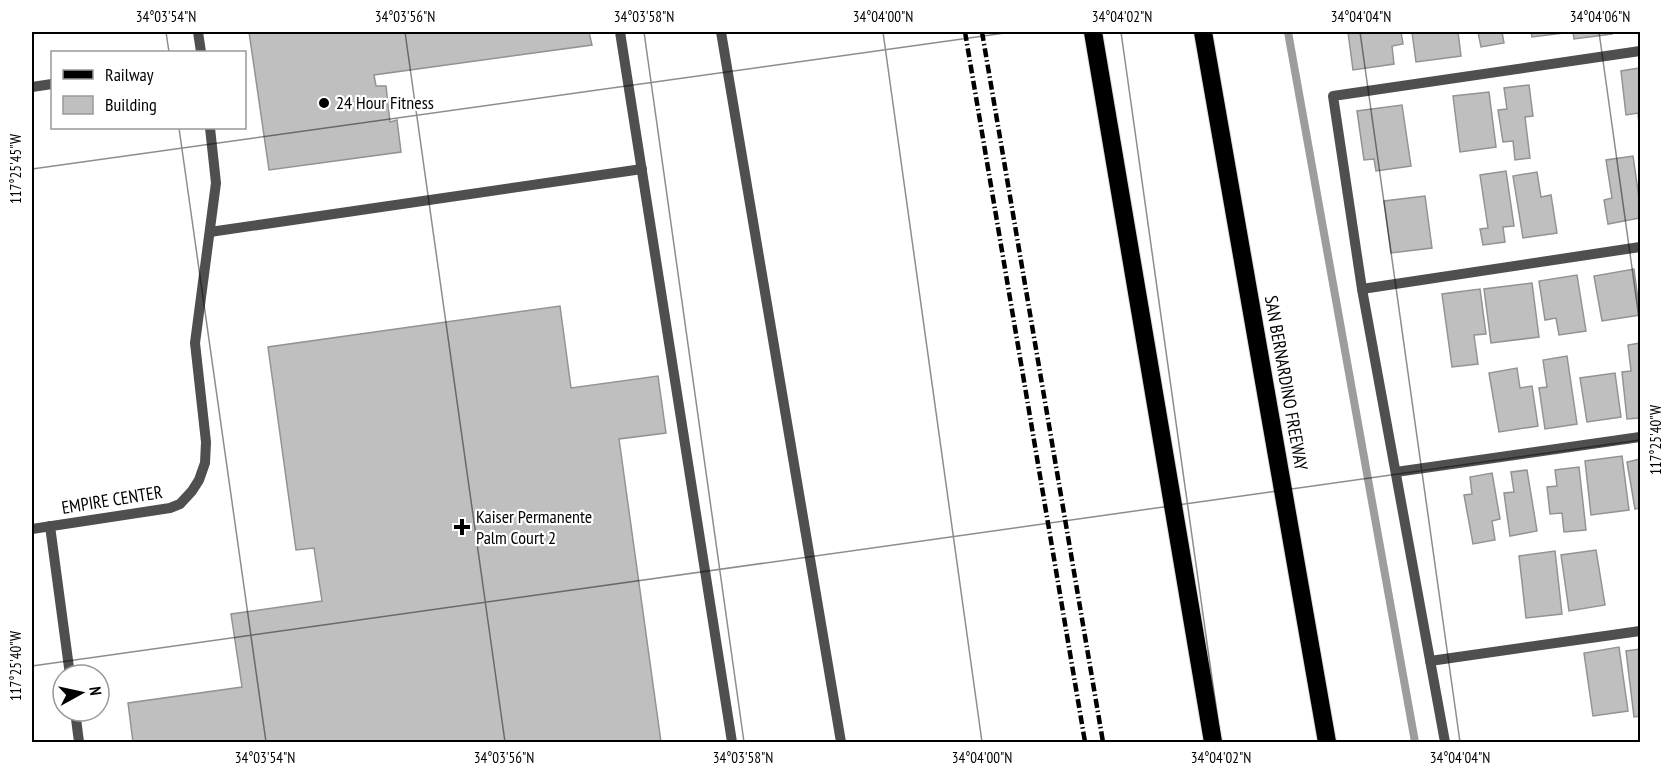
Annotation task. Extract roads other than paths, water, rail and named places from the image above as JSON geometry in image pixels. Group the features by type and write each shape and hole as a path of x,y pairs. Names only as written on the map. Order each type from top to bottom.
{"highway":[{"path":"1093,32 1213,742"},
{"name":"SAN BERNARDINO FREEWAY","path":"1203,32 1327,742"}],"lane":[{"path":"198,32 201,51"},
{"path":"621,32 732,742"},
{"path":"721,32 841,742"},
{"path":"1445,742 1362,288 1334,96 1641,51"},
{"path":"32,87 51,84"},
{"path":"210,129 216,183 210,232 642,169"},
{"name":"EMPIRE CENTER","path":"32,529 170,508 180,504 199,480 205,463 206,442 195,343 210,232"},
{"path":"1362,288 1641,247"},
{"path":"1396,472 1641,437"},
{"path":"50,526 68,663"},
{"path":"1430,661 1641,631"},
{"path":"77,723 79,742"}],"waterway":[{"path":"1288,32 1415,742"}],"railway":[{"path":"965,32 1085,742"},
{"path":"982,32 1103,742"}],"place":[{"name":"24 Hour Fitness","path":"324,103"},
{"name":"Kaiser Permanente Palm Court 2","path":"462,527"}]}
